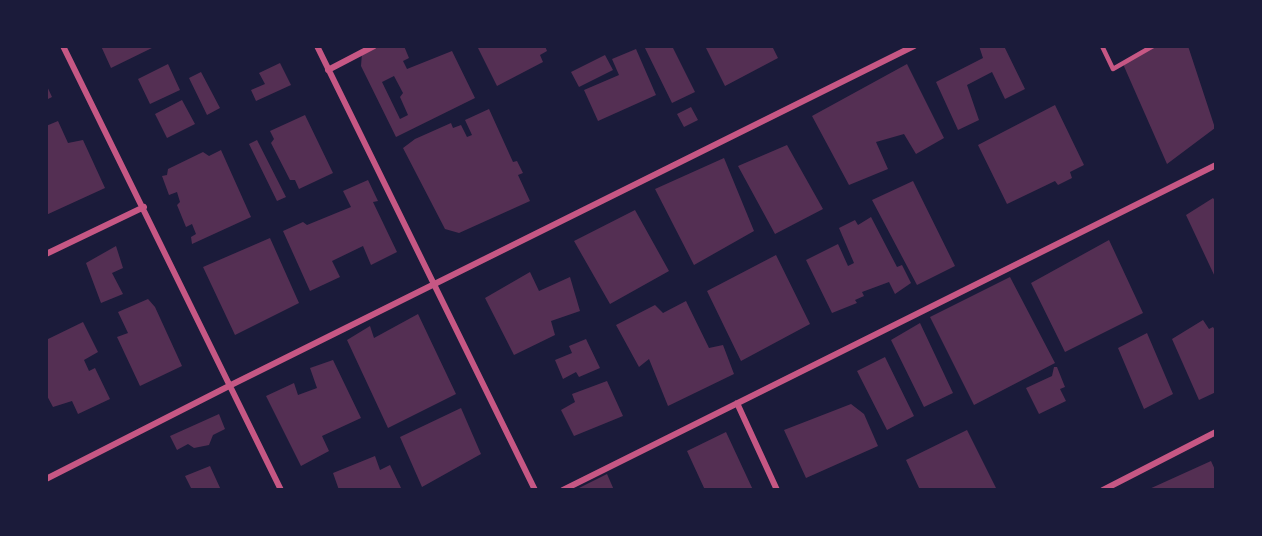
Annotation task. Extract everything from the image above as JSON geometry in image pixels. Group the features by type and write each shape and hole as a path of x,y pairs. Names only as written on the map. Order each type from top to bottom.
{"street":[{"path":"63,46 281,489"},
{"path":"317,46 536,489"},
{"path":"328,70 374,46"},
{"path":"46,479 914,46"},
{"path":"563,489 1215,165"},
{"path":"46,254 144,207"},
{"path":"737,403 777,489"},
{"path":"1103,489 1215,432"}],"lane":[{"path":"1102,46 1113,69 1153,46"}],"building":[{"path":"101,46 156,46 111,68"},
{"path":"376,46 404,46 409,58 403,61 407,69 452,51 475,98 396,137 361,66 362,53","holes":["394,76 403,93 400,97 408,115 400,119 382,82"]},
{"path":"477,46 545,46 547,51 540,55 543,62 497,86"},
{"path":"644,46 672,46 695,92 672,103"},
{"path":"705,46 772,46 778,58 725,86"},
{"path":"979,46 1004,46 1025,89 1005,99 992,72 967,85 979,120 958,130 936,82 983,58"},
{"path":"1154,46 1188,46 1215,128 1167,164 1123,64"},
{"path":"636,49 656,95 598,121 584,90 619,75 612,59"},
{"path":"605,55 613,70 579,87 571,72"},
{"path":"280,63 291,85 256,101 251,90 265,84 259,73"},
{"path":"168,64 180,90 150,104 138,79"},
{"path":"907,64 944,138 916,154 904,134 876,142 888,169 849,185 812,116"},
{"path":"201,72 220,108 207,115 189,78"},
{"path":"46,84 52,97 46,100"},
{"path":"182,100 195,124 167,138 155,114"},
{"path":"1055,105 1084,165 1070,172 1072,178 1058,185 1055,181 1007,204 978,145"},
{"path":"691,107 698,120 684,127 677,114"},
{"path":"489,109 513,162 517,161 523,173 518,175 530,201 459,233 445,229 403,148 415,139 451,123 453,128 461,125 467,137 472,135 465,120"},
{"path":"305,115 333,173 299,189 295,180 290,180 271,143 274,139 270,131"},
{"path":"58,121 68,143 83,140 105,188 46,215 46,126"},
{"path":"257,140 286,197 277,201 249,144"},
{"path":"787,145 823,209 775,234 738,166"},
{"path":"221,150 251,217 192,244 191,237 196,234 192,224 186,227 177,205 180,202 177,192 169,195 162,176 167,175 168,169 203,152 209,156"},
{"path":"724,158 754,231 694,265 655,189"},
{"path":"368,180 378,201 373,202 397,252 371,265 363,246 332,261 340,277 310,291 283,231 303,222 307,225 351,207 343,191"},
{"path":"913,181 955,266 917,285 872,200"},
{"path":"1213,198 1216,202 1216,279 1186,215"},
{"path":"635,210 669,271 610,304 574,241"},
{"path":"871,217 897,267 902,265 911,283 895,294 889,282 862,292 864,296 855,300 857,303 832,313 806,260 838,244 848,266 854,263 839,228 855,220 858,225"},
{"path":"270,238 299,303 235,335 203,267"},
{"path":"1109,240 1143,313 1065,352 1031,283"},
{"path":"116,246 123,268 112,273 123,294 101,303 86,263"},
{"path":"776,255 810,324 741,361 707,291"},
{"path":"530,272 539,291 570,277 580,311 551,321 555,335 514,355 485,298"},
{"path":"1010,277 1055,363 974,405 930,317"},
{"path":"148,299 155,307 182,366 140,386 117,337 128,333 118,312"},
{"path":"686,301 709,348 723,345 734,374 668,406 649,359 639,367 616,325 655,305 663,313"},
{"path":"418,314 456,394 388,428 347,340 370,326 374,338"},
{"path":"1203,320 1209,329 1213,327 1216,332 1216,392 1199,400 1172,339"},
{"path":"83,322 98,352 84,360 89,371 95,368 110,399 78,414 72,401 53,407 46,394 46,340"},
{"path":"920,323 953,393 924,407 891,340"},
{"path":"1147,333 1173,394 1144,409 1118,348"},
{"path":"586,339 600,368 579,377 576,372 563,379 555,360 572,353 569,346"},
{"path":"885,357 914,416 887,430 857,371"},
{"path":"333,360 361,418 322,436 329,451 301,466 266,396 294,383 298,395 317,388 310,368"},
{"path":"1054,367 1057,367 1065,387 1060,389 1066,401 1039,414 1026,388 1052,376"},
{"path":"607,381 623,416 574,436 561,410 575,402 572,394"},
{"path":"851,404 864,414 878,446 806,478 784,430"},
{"path":"461,408 481,454 422,487 400,437"},
{"path":"219,414 225,429 213,435 209,445 194,448 188,444 177,450 170,436"},
{"path":"967,430 997,490 920,490 906,460"},
{"path":"726,432 753,490 705,490 687,451"},
{"path":"375,456 380,470 390,465 402,490 339,490 333,473"},
{"path":"1211,461 1216,472 1216,490 1147,490"},
{"path":"210,466 221,490 192,490 185,476"},
{"path":"607,474 614,490 575,490"}]}
